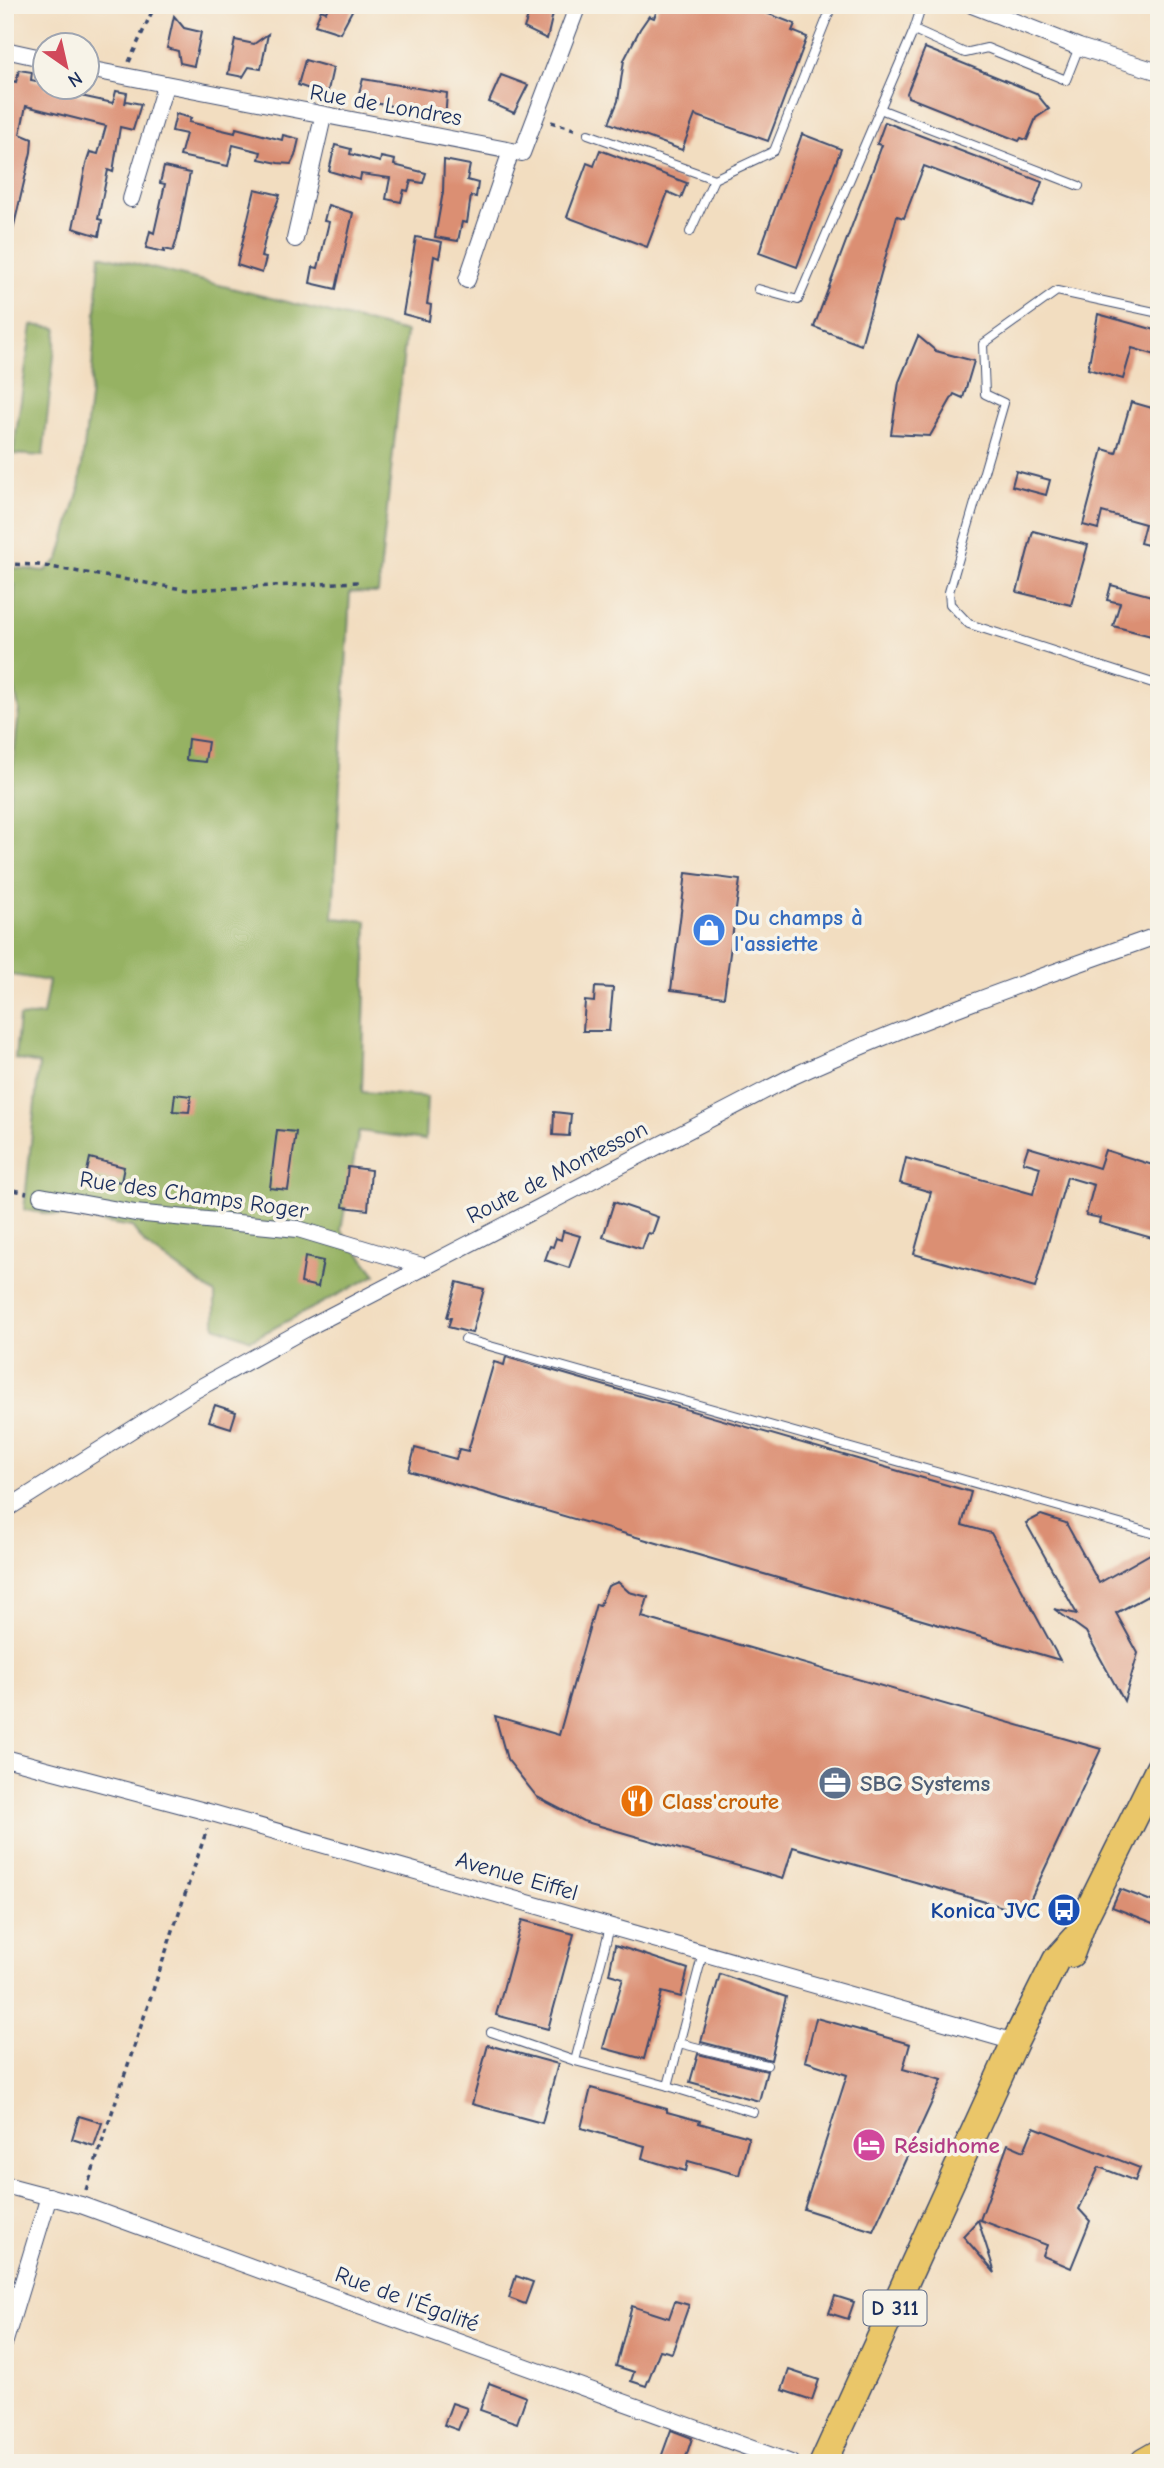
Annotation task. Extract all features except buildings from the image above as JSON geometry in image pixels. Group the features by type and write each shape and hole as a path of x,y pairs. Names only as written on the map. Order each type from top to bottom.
{"highway":[{"path":"1145,2463 1159,2455"}],"main road":[{"name":"D 311","path":"967,2154 998,2105 1068,1966 1075,1939 1159,1768"},
{"name":"D 311","path":"823,2463 967,2154 1015,2042 1056,1960 1075,1939"}],"street":[{"path":"467,280 511,151 522,153 578,5"},
{"path":"972,5 1079,47 1159,72"},
{"path":"5,50 32,56"},
{"name":"Rue de Londres","path":"102,72 323,117 511,151"},
{"path":"131,199 166,86"},
{"path":"295,239 323,117"},
{"name":"Route de Montesson","path":"5,1510 190,1393 422,1266 789,1078 856,1047 977,999 1159,935"},
{"name":"Rue des Champs Roger","path":"41,1196 135,1213 298,1229 422,1266"},
{"name":"Avenue Eiffel","path":"5,1758 212,1814 1015,2042"},
{"name":"Rue de l'Égalité","path":"5,2185 81,2205 791,2463"},
{"path":"5,2341 49,2196"}],"lane":[{"path":"758,289 798,300 914,30 922,5"},
{"path":"690,232 714,178 774,151 828,6"},
{"path":"914,30 965,52 987,48 1066,80 1079,47"},
{"path":"880,109 1079,186"},
{"path":"588,134 714,178"},
{"path":"1159,313 1057,291 983,344 985,394 1004,403 948,592 950,604 969,624 1159,685"},
{"path":"465,1339 1159,1535"},
{"path":"575,2062 610,1927"},
{"path":"668,2086 703,1953"},
{"path":"491,2032 575,2062 753,2112"},
{"path":"679,2043 768,2065"}],"path":[{"path":"122,76 155,5"},
{"path":"536,116 588,134"},
{"path":"5,564 38,565 188,590 359,582"},
{"path":"81,2205 212,1814"}],"green space":[{"path":"100,255 406,332 378,593 350,592 333,918 367,921 362,1092 427,1097 425,1140 359,1131 341,1230 376,1275 251,1340 215,1326 215,1294 146,1245 132,1227 24,1210 39,1064 15,1059 19,1017 43,1015 49,981 5,974 5,841 19,710 10,666 15,585 5,584 5,567 45,571 59,559 79,489 90,398"},
{"path":"32,325 57,328 43,456 13,454"}],"place":[{"name":"Du champs à l'assiette","path":"709,930"},
{"name":"SBG Systems","path":"835,1783"},
{"name":"Class'croute","path":"637,1801"},
{"name":"Konica JVC","path":"1064,1910"},
{"name":"Résidhome","path":"869,2145"}]}
